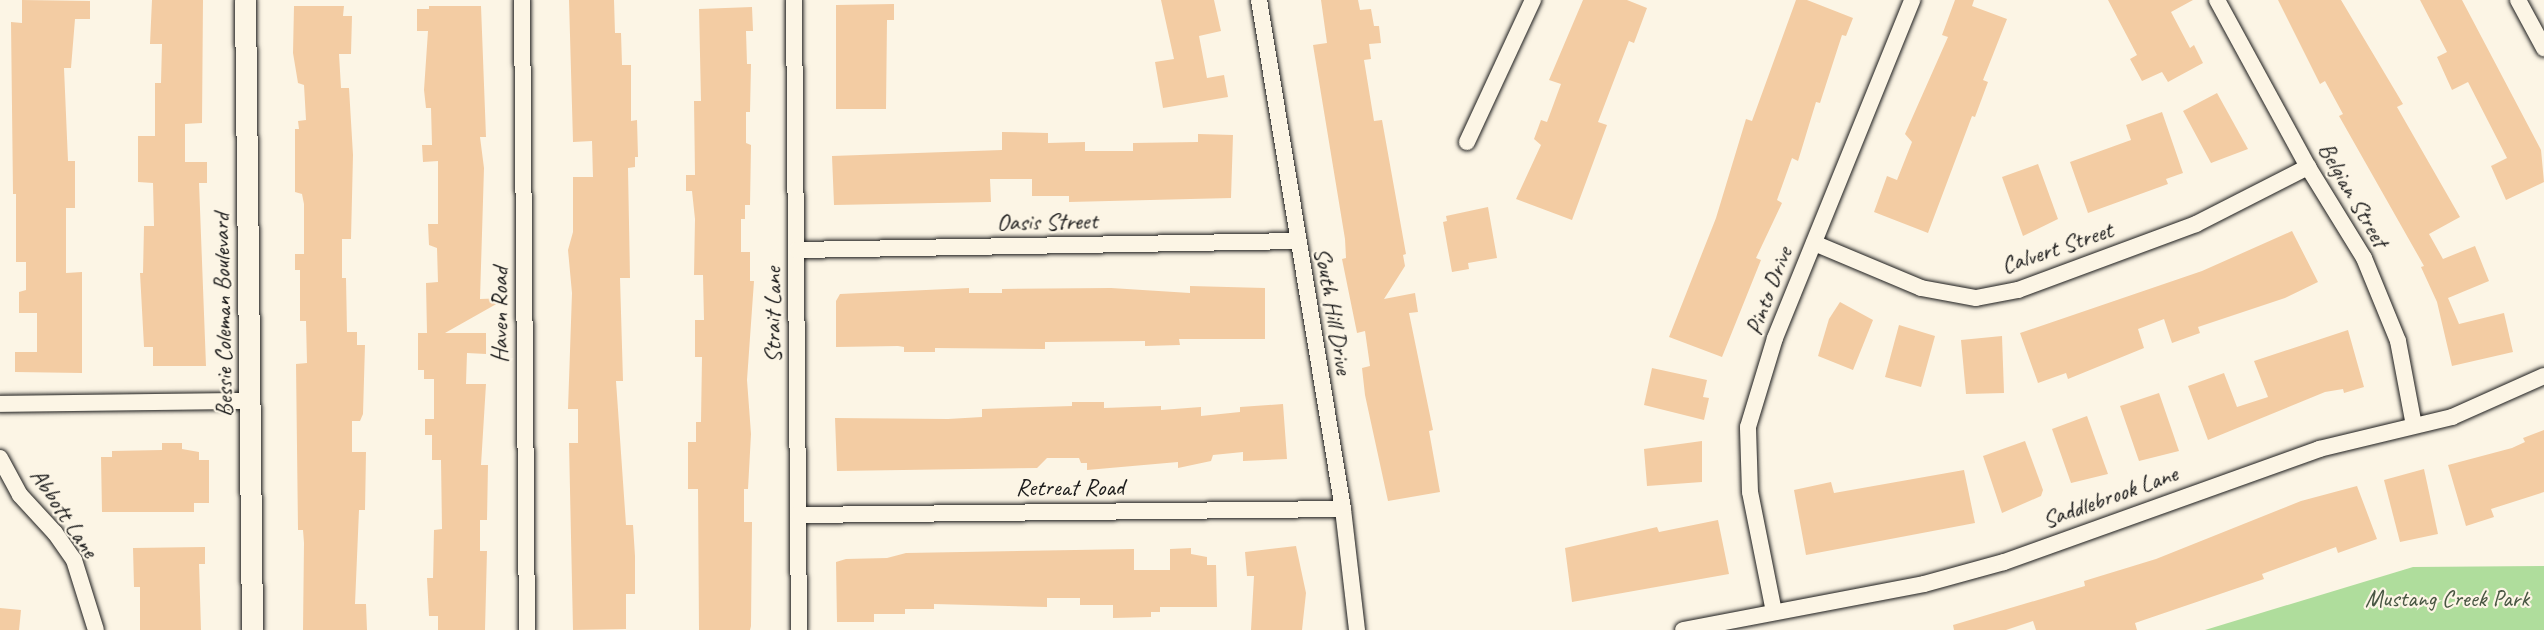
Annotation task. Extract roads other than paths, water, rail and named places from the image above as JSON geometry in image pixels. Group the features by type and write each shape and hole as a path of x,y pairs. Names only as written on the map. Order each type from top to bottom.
{"street":[{"name":"Bessie Coleman Boulevard","path":"245,0 252,630"},
{"name":"Haven Road","path":"522,0 527,630"},
{"name":"Strait Lane","path":"794,0 799,630"},
{"name":"South Hill Drive","path":"1259,0 1343,509 1357,630"},
{"path":"1467,142 1533,0"},
{"name":"Pinto Drive","path":"1774,612 1750,492 1748,427 1775,338 1912,0"},
{"name":"Belgian Street","path":"2217,0 2308,167 2364,258 2398,341 2414,426"},
{"path":"2518,0 2544,48"},
{"name":"Calvert Street","path":"1814,243 1921,288 1977,298 2018,290 2196,224 2308,167"},
{"name":"Oasis Street","path":"797,250 1297,241"},
{"name":"Saddlebrook Lane","path":"1683,630 1924,584 2004,562 2308,452 2452,417 2544,376"},
{"path":"0,404 249,401"},
{"name":"Abbott Lane","path":"0,458 20,495 55,533 74,560 96,630"},
{"name":"Retreat Road","path":"798,515 1343,509"}],"park label":[{"name":"Mustang Creek Park","path":"2447,599"}]}
